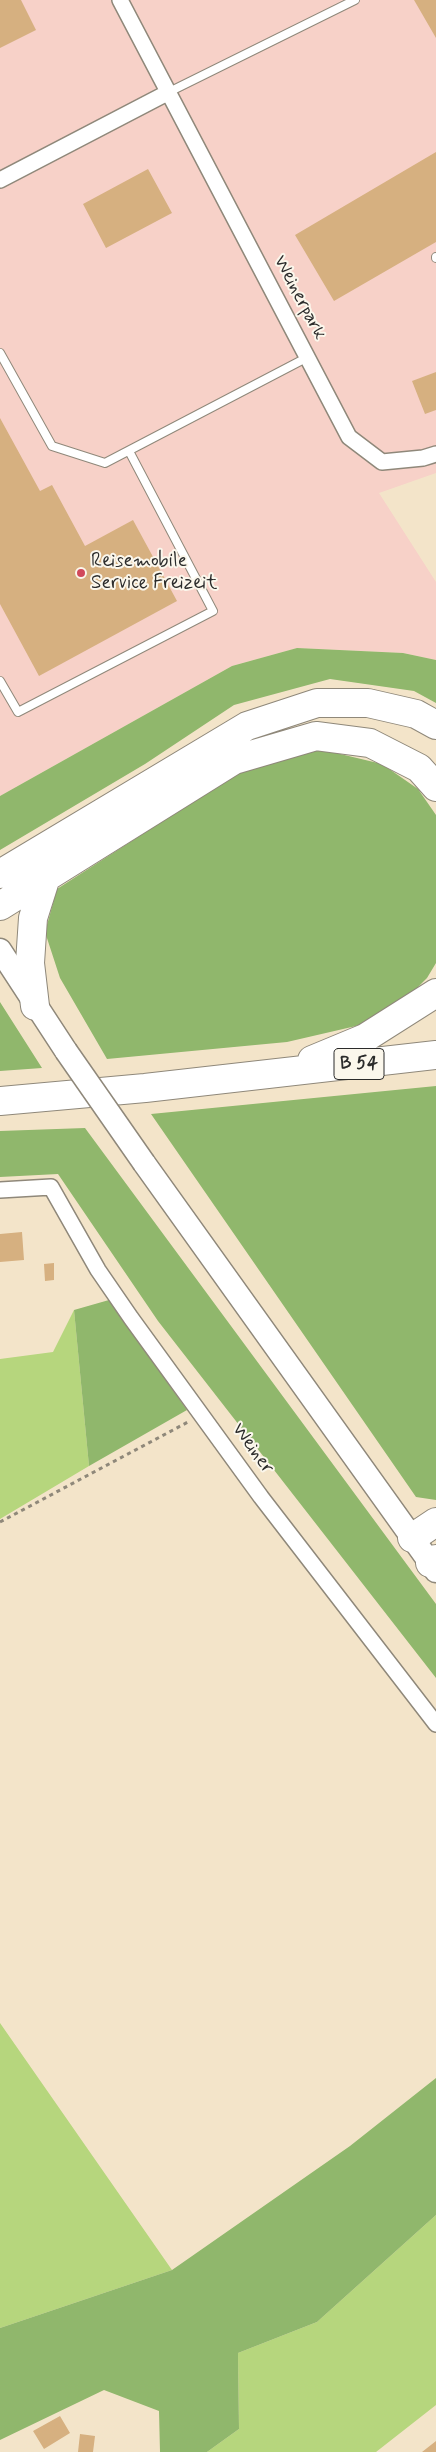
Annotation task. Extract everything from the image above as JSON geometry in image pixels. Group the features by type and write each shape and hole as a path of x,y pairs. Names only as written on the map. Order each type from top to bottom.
{"highway":[{"path":"0,874 247,726 317,704 368,703 416,714 436,725"},
{"path":"0,906 48,874 234,760 316,736 370,743 418,768 436,787"},
{"path":"35,1006 30,962 33,918 48,874"},
{"path":"282,1073 365,1038 436,994"},
{"name":"B 54","path":"0,1101 282,1073 436,1055"},
{"path":"412,1538 436,1522"}],"main road":[{"path":"0,950 35,1006 144,1163 412,1538 434,1564"}],"street":[{"name":"Weinerpark","path":"120,0 349,437 382,462 423,458 436,454"},
{"path":"0,180 169,92"},
{"name":"Weiner","path":"0,1190 50,1187 98,1270 202,1415 262,1497 436,1724"}],"lane":[{"path":"169,92 349,1"},
{"path":"0,353 52,446 105,463 308,357"},
{"path":"0,680 18,712 213,611 129,451"}],"path":[{"path":"0,1522 202,1415"}],"shaded area":[{"path":"0,0 436,0 436,473 379,493 436,582 436,660 403,653 297,648 232,666 0,796"}],"green space":[{"path":"297,648 403,653 436,660 436,703 414,691 330,679 234,705 145,764 0,850 0,796 232,666"},
{"path":"311,747 382,764 418,789 436,815 436,963 427,978 394,1011 356,1026 287,1042 107,1059 60,978 45,932 57,889 247,767"},
{"path":"0,1002 42,1068 0,1071"},
{"path":"436,1086 436,1500 416,1497 151,1114"},
{"path":"85,1128 436,1604 436,1678 158,1321 58,1174 0,1177 0,1131"},
{"path":"109,1300 187,1410 89,1466 74,1310"},
{"path":"74,1310 89,1466 0,1519 0,1359 53,1352"},
{"path":"0,2023 172,2270 0,2328"},
{"path":"436,2078 436,2215 317,2322 238,2353 239,2429 207,2452 160,2452 159,2411 104,2390 0,2440 0,2328 172,2270 350,2146"},
{"path":"436,2215 436,2405 376,2452 207,2452 239,2429 238,2353 317,2322"}],"building":[{"path":"0,0 21,0 36,30 0,48"},
{"path":"414,0 436,0 436,38"},
{"path":"436,152 436,242 334,301 295,235"},
{"path":"148,169 172,213 106,248 83,204"},
{"path":"436,372 436,410 425,414 412,381"},
{"name":"Reisemobile Service Freizeit","path":"0,418 40,491 52,485 85,546 133,520 177,601 39,676 0,604"},
{"path":"22,1232 24,1260 0,1262 0,1234"},
{"path":"54,1263 54,1280 45,1281 44,1264"},
{"path":"60,2416 70,2433 44,2449 33,2431"},
{"path":"80,2434 95,2436 93,2452 78,2452"},
{"path":"436,2441 436,2452 422,2452"}],"place":[{"name":"Reisemobile Service Freizeit","path":"81,573"}]}
